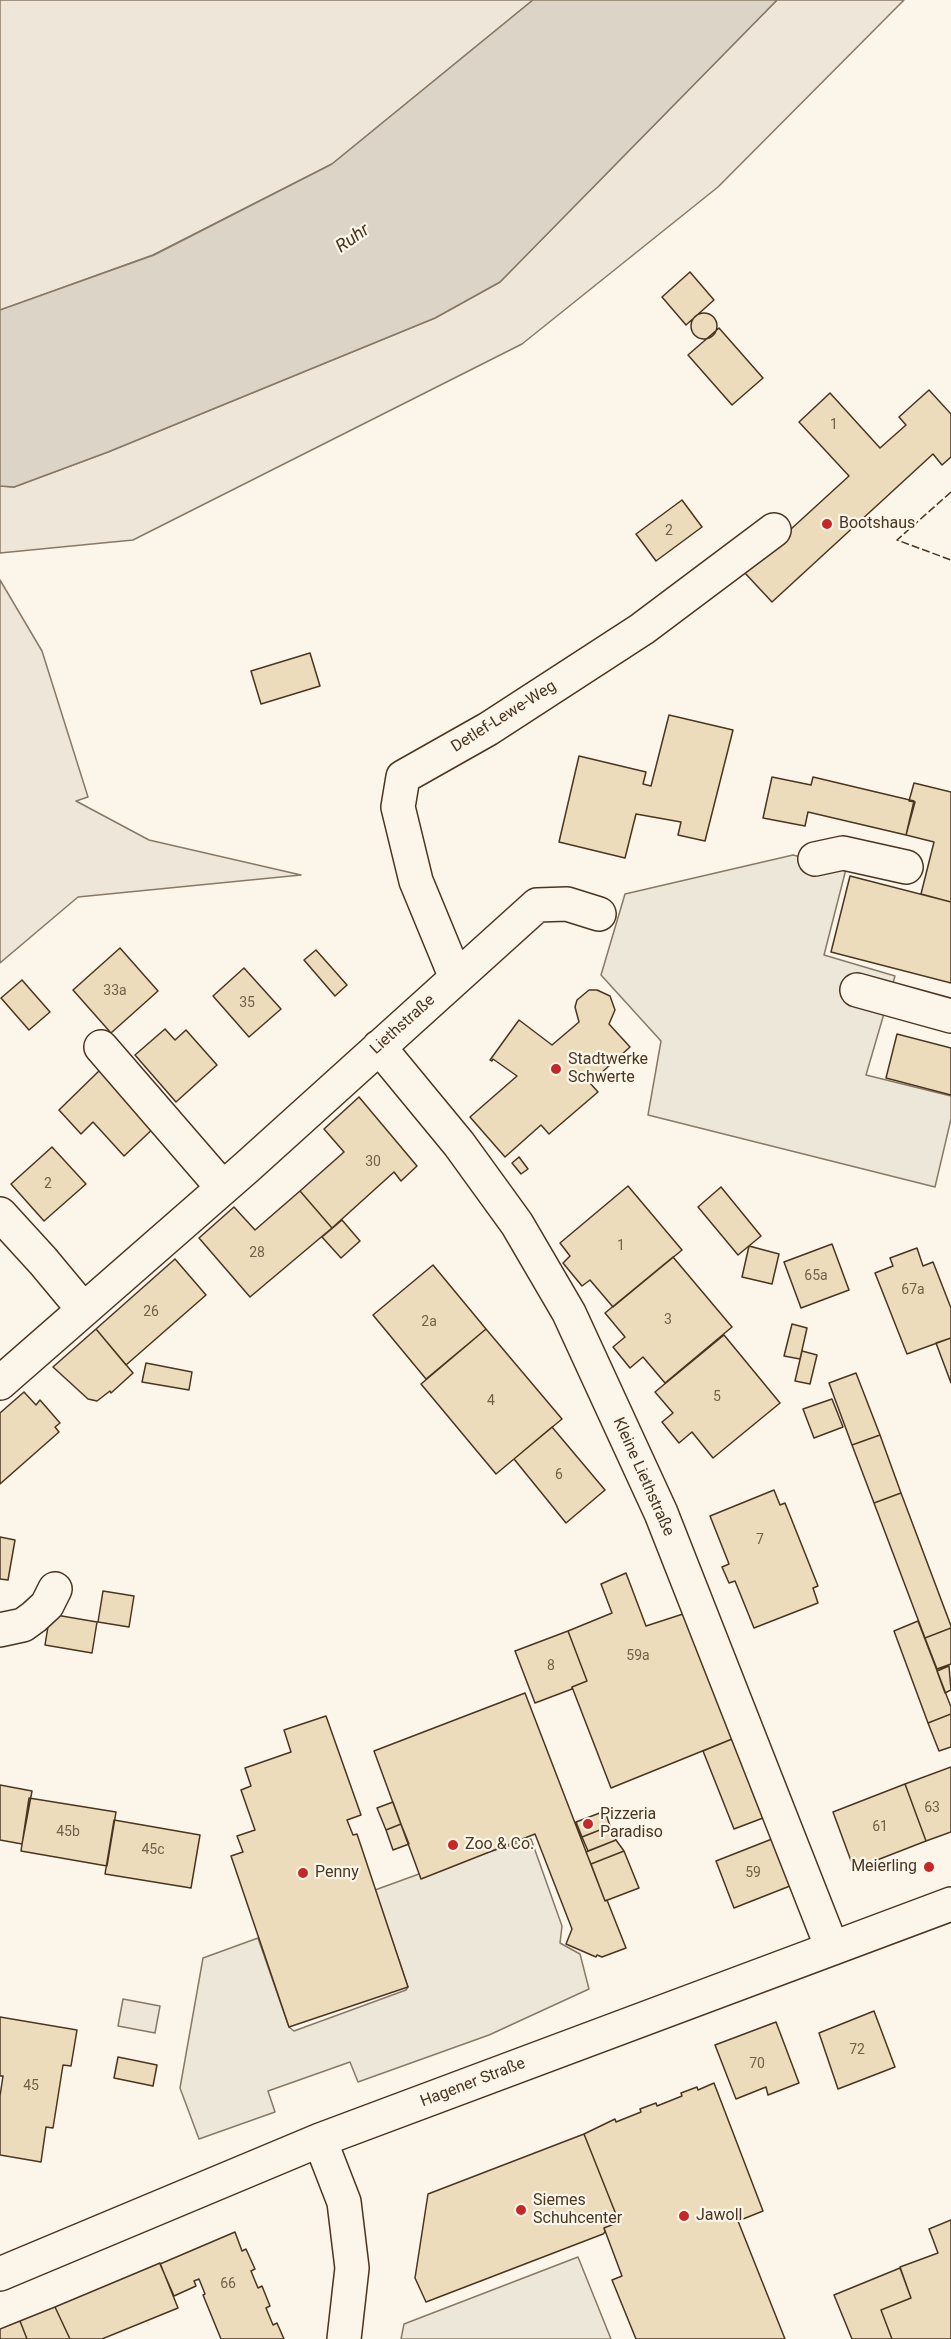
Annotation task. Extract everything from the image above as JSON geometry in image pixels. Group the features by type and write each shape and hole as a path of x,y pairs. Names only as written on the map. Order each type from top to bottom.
{"street":[{"name":"Detlef-Lewe-Weg","path":"456,978 416,881 398,807 404,777 488,729 642,628 774,530"},
{"path":"815,860 843,853 906,867"},
{"name":"Liethstraße","path":"0,1383 223,1188 388,1057 456,978 537,905 567,904 599,914"},
{"path":"857,990 951,1016"},
{"path":"102,1047 223,1188"},
{"name":"Kleine Liethstraße","path":"388,1057 459,1144 517,1224 569,1313 661,1513 832,1948"},
{"path":"0,1214 83,1309"},
{"path":"0,1630 23,1625 34,1617 47,1605 56,1589"},
{"name":"Hagener Straße","path":"0,2274 320,2140 951,1904"},
{"path":"320,2140 344,2202 352,2268 344,2339"}],"shaded area":[{"path":"0,0 533,0 332,164 153,255 0,310"},
{"path":"777,0 904,0 718,187 522,344 133,540 0,553 0,486 14,487 108,452 435,318 500,282"},
{"path":"0,580 42,651 88,797 76,801 149,840 301,875 78,897 0,963"},
{"path":"793,855 846,869 824,955 895,976 866,1075 951,1096 951,1119 935,1187 648,1115 661,1041 601,975 625,894"},
{"path":"531,1839 562,1926 560,1943 580,1954 589,1989 489,2035 358,2082 350,2062 268,2091 275,2112 199,2139 180,2088 203,1958 258,1938 289,2027 294,2031 406,1990 408,1987 375,1890 430,1870"},
{"path":"123,1999 160,2006 155,2033 118,2026"},
{"path":"578,2257 611,2339 401,2339 404,2324"}],"water":[{"name":"Ruhr","path":"533,0 777,0 500,282 435,318 108,452 14,487 0,486 0,310 154,255 332,164"}],"building":[{"path":"690,272 714,300 686,325 662,297"},
{"path":"704,313 713,317 717,326 713,335 704,339 695,335 691,326 695,317"},
{"path":"719,328 763,378 732,405 688,355"},
{"name":"Bootshaus","path":"929,390 951,414 951,457 942,465 933,454 772,602 744,572 849,476 799,422 830,393 880,448 906,425 899,417"},
{"path":"682,500 702,527 656,561 636,534"},
{"path":"310,653 320,686 261,704 251,671"},
{"path":"669,715 733,730 705,841 678,835 681,822 636,814 625,858 559,842 579,756 646,772 643,784 651,786"},
{"path":"772,777 811,785 813,777 914,801 906,835 808,812 805,826 763,818"},
{"path":"914,783 951,792 951,902 921,894 934,842 906,835 915,802 909,801"},
{"path":"850,876 951,902 951,983 831,952"},
{"path":"120,948 158,991 111,1033 73,990"},
{"path":"316,950 347,985 335,996 304,960"},
{"path":"244,968 281,1009 249,1037 213,996"},
{"path":"22,980 50,1012 29,1030 1,998"},
{"name":"Stadtwerke Schwerte","path":"589,990 597,990 610,996 615,1010 609,1024 630,1047 590,1083 598,1092 549,1134 541,1125 505,1157 470,1117 517,1076 493,1059 490,1060 519,1020 552,1045 579,1022 575,1007 577,1000"},
{"path":"165,1029 175,1040 186,1030 217,1065 176,1102 135,1055"},
{"path":"897,1034 951,1048 951,1095 886,1078"},
{"path":"102,1068 156,1126 124,1156 93,1122 81,1134 59,1110"},
{"path":"359,1097 417,1166 401,1181 394,1172 332,1228 300,1191 344,1152 324,1129"},
{"path":"52,1147 86,1184 44,1221 11,1184"},
{"path":"519,1157 528,1169 521,1174 512,1163"},
{"path":"628,1186 682,1250 613,1307 590,1280 582,1286 563,1263 570,1256 560,1243"},
{"path":"721,1187 761,1236 738,1255 698,1207"},
{"path":"300,1191 332,1228 250,1297 199,1238 234,1207 255,1230"},
{"path":"342,1220 360,1241 341,1258 322,1237"},
{"path":"832,1244 849,1290 801,1308 784,1262"},
{"path":"749,1246 779,1254 772,1284 742,1277"},
{"path":"917,1248 923,1266 933,1262 951,1308 951,1338 907,1354 875,1273 893,1266 890,1258"},
{"path":"673,1257 732,1327 665,1383 643,1357 630,1368 613,1347 625,1337 605,1313"},
{"path":"175,1259 206,1295 126,1365 96,1329"},
{"path":"433,1265 486,1329 426,1379 373,1315"},
{"path":"792,1324 807,1328 800,1359 784,1356"},
{"path":"96,1329 133,1373 111,1393 110,1391 97,1401 88,1399 53,1367"},
{"path":"486,1329 562,1419 496,1474 421,1384"},
{"path":"724,1335 780,1403 713,1458 692,1432 679,1443 662,1422 673,1413 655,1392"},
{"path":"951,1338 951,1383 936,1343"},
{"path":"802,1351 817,1355 810,1384 795,1381"},
{"path":"146,1363 192,1372 189,1390 142,1382"},
{"path":"856,1373 880,1435 852,1445 829,1383"},
{"path":"24,1392 36,1405 40,1400 60,1423 55,1427 59,1432 0,1484 0,1413"},
{"path":"832,1399 843,1427 814,1438 803,1409"},
{"path":"552,1427 605,1490 566,1523 514,1459"},
{"path":"880,1435 901,1493 874,1503 852,1445"},
{"path":"774,1490 780,1505 785,1503 818,1586 813,1588 818,1603 754,1628 735,1581 729,1583 722,1567 729,1564 710,1516"},
{"path":"901,1493 951,1626 951,1628 925,1638 874,1503"},
{"path":"0,1537 15,1540 8,1580 0,1579"},
{"path":"626,1573 646,1626 683,1614 732,1739 611,1788 572,1687 587,1681 568,1631 612,1613 601,1584"},
{"path":"103,1591 134,1596 129,1627 98,1622"},
{"path":"50,1614 97,1622 92,1653 45,1645"},
{"path":"918,1621 951,1707 951,1714 928,1723 894,1631"},
{"path":"951,1628 951,1664 937,1669 925,1638"},
{"path":"568,1631 587,1681 535,1703 515,1651"},
{"path":"949,1666 951,1690 945,1693 937,1671"},
{"path":"525,1693 605,1901 607,1900 626,1948 602,1957 597,1955 596,1957 566,1944 572,1929 535,1834 421,1879 374,1751"},
{"path":"951,1714 951,1747 939,1751 928,1723"},
{"name":"Penny","path":"326,1716 361,1815 347,1820 353,1835 357,1834 408,1987 289,2027 231,1856 243,1852 237,1836 255,1830 241,1790 251,1786 245,1768 291,1752 284,1730"},
{"path":"732,1739 763,1818 734,1829 703,1751"},
{"path":"951,1767 951,1832 926,1841 905,1784"},
{"path":"905,1784 926,1841 854,1869 833,1812"},
{"path":"0,1785 32,1791 22,1844 0,1840"},
{"path":"29,1798 116,1812 107,1866 21,1851"},
{"path":"393,1802 401,1824 386,1830 377,1808"},
{"path":"605,1811 610,1826 582,1837 576,1822"},
{"path":"114,1820 200,1835 191,1888 105,1874"},
{"path":"401,1824 409,1844 393,1850 386,1830"},
{"path":"610,1826 616,1840 588,1851 582,1837"},
{"path":"772,1839 790,1886 734,1908 716,1861"},
{"path":"616,1840 624,1851 591,1864 586,1852"},
{"path":"624,1851 639,1888 605,1901 591,1864"},
{"path":"874,2011 895,2067 838,2089 819,2033"},
{"path":"0,2017 77,2030 71,2066 63,2065 53,2128 46,2127 41,2162 0,2155 0,2096 3,2076 0,2076"},
{"path":"776,2022 799,2083 768,2095 766,2087 736,2099 715,2045"},
{"path":"118,2057 157,2065 153,2086 114,2078"},
{"name":"Jawoll","path":"714,2083 763,2211 738,2221 785,2339 636,2339 612,2280 622,2276 604,2228 619,2222 584,2134 615,2119 616,2122 641,2112 640,2109 656,2103 657,2106 682,2096 681,2093 697,2087 698,2090"},
{"name":"Siemes Schuhcenter","path":"584,2134 619,2222 604,2228 603,2234 426,2302 415,2278 428,2194"},
{"path":"951,2220 951,2339 892,2339 881,2310 911,2298 900,2267 938,2253 929,2229"},
{"path":"235,2232 242,2251 246,2249 255,2269 251,2271 258,2288 262,2286 270,2306 266,2308 273,2325 277,2323 284,2339 221,2339 199,2279 194,2281 196,2286 174,2296 160,2264"},
{"path":"160,2263 178,2308 102,2339 70,2339 55,2307"},
{"path":"900,2268 911,2298 881,2310 892,2339 852,2339 834,2295"},
{"path":"55,2307 70,2339 27,2339 20,2321"},
{"path":"20,2321 27,2339 0,2339 0,2329"}],"fence":[{"path":"951,492 897,540 951,560"}],"place":[{"name":"Bootshaus","path":"827,524"},
{"name":"Stadtwerke Schwerte","path":"556,1069"},
{"name":"Pizzeria Paradiso","path":"588,1824"},
{"name":"Zoo & Co.","path":"453,1845"},
{"name":"Meierling","path":"929,1867"},
{"name":"Penny","path":"303,1873"},
{"name":"Siemes Schuhcenter","path":"521,2210"},
{"name":"Jawoll","path":"684,2216"}]}
